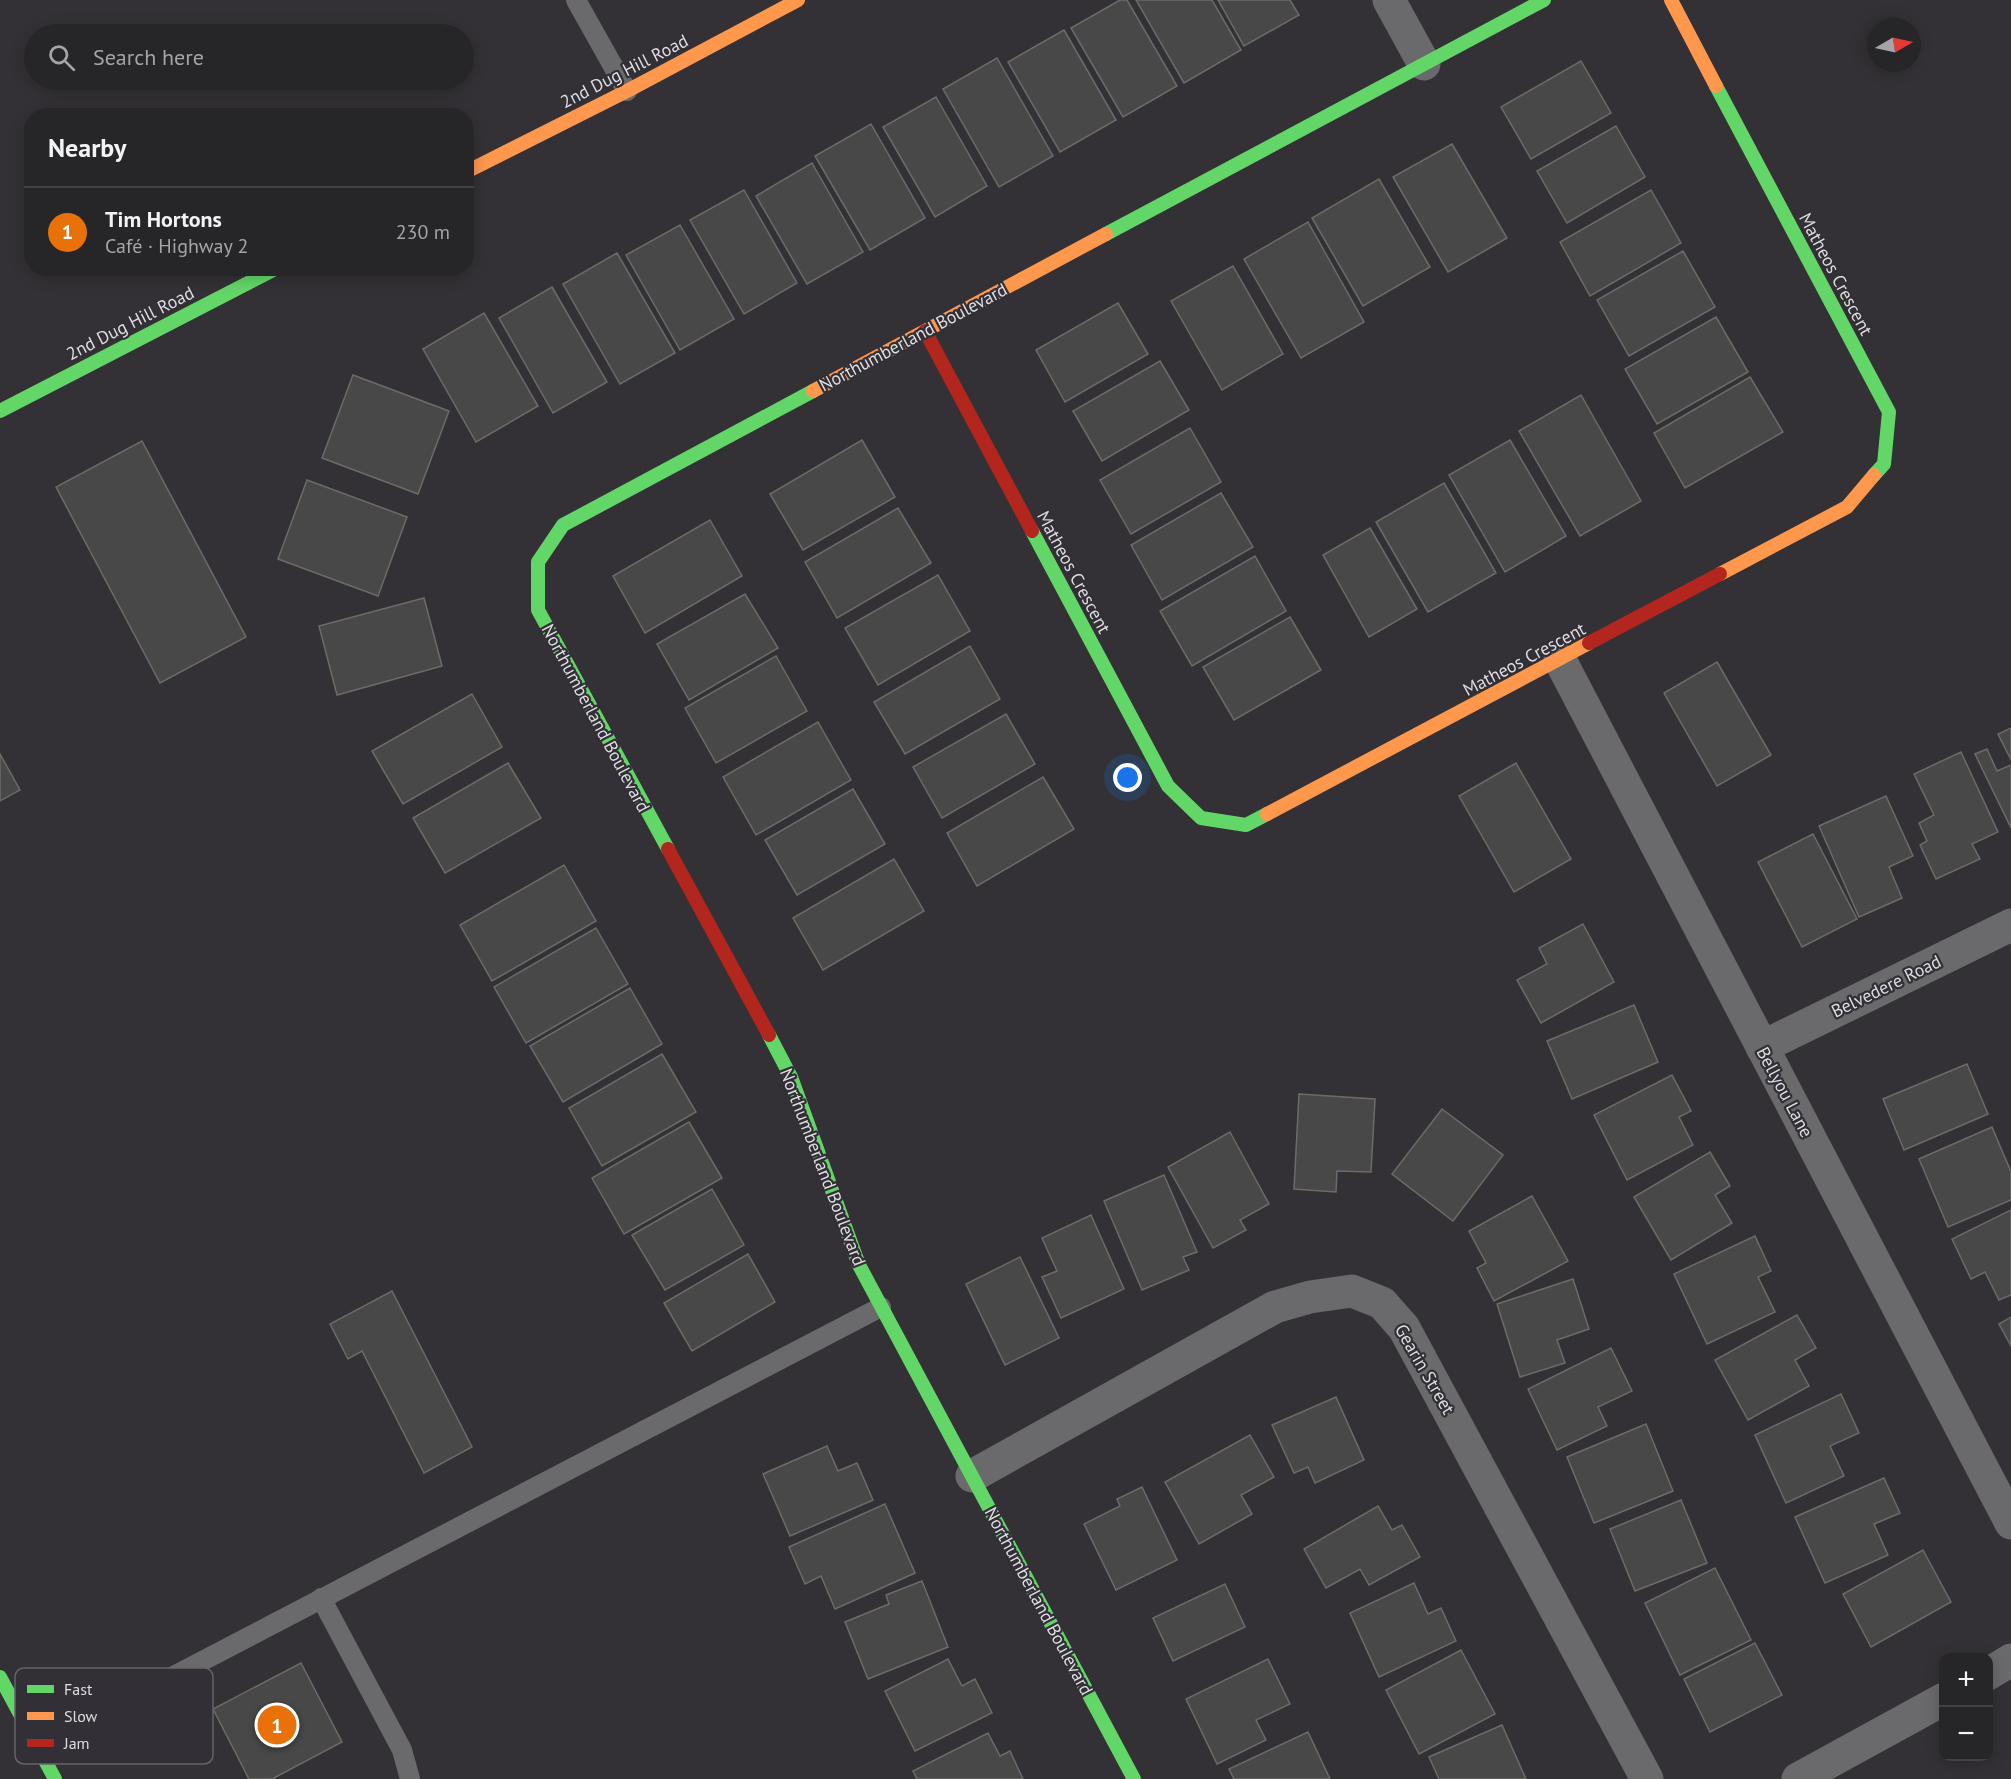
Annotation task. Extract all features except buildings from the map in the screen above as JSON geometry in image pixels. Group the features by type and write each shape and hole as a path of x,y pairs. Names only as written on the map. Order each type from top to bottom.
{"street":[{"name":"2nd Dug Hill Road","path":"474,168 627,91 798,0"},
{"path":"1389,0 1424,64"},
{"name":"Northumberland Boulevard","path":"1134,1779 859,1265 841,1221 812,1128 791,1077 538,610 538,562 563,525 1544,0"},
{"name":"Matheos Crescent","path":"925,331 1168,786 1201,818 1246,825 1847,507 1884,464 1888,412 1671,0"},
{"name":"2nd Dug Hill Road","path":"0,411 262,276"},
{"name":"Bellyou Lane","path":"1560,660 2011,1523"},
{"name":"Belvedere Road","path":"1762,1047 2011,925"},
{"name":"Gearin Street","path":"972,1476 1275,1307 1310,1297 1352,1291 1382,1302 1404,1328 1647,1779"},
{"path":"1993,1671 2011,1660"},
{"path":"0,1677 15,1705"},
{"path":"1798,1779 1939,1702"},
{"path":"47,1764 55,1779"}],"lane":[{"path":"576,0 627,91"},
{"path":"188,1668 881,1307"},
{"path":"321,1598 397,1742 410,1779"}],"traffic: fast":[{"path":"1106,234 1544,0"},
{"path":"1716,86 1889,412 1884,464 1874,475"},
{"path":"0,411 262,276"},
{"path":"668,849 538,610 538,562 563,525 813,391"},
{"path":"1032,531 1168,786 1201,818 1246,825 1267,814"},
{"path":"769,1035 791,1077 859,1265 1134,1779"},
{"path":"0,1677 15,1705"},
{"path":"47,1764 55,1779"}],"traffic: slow":[{"path":"474,168 627,91 798,0"},
{"path":"1671,0 1716,86"},
{"path":"813,391 1106,234"},
{"path":"1720,574 1847,507 1874,475"},
{"path":"1267,814 1589,643"}],"traffic: jam":[{"path":"925,331 1032,531"},
{"path":"1589,643 1720,574"},
{"path":"668,849 769,1035"}],"place":[{"name":"Tim Hortons","path":"277,1725"}]}
